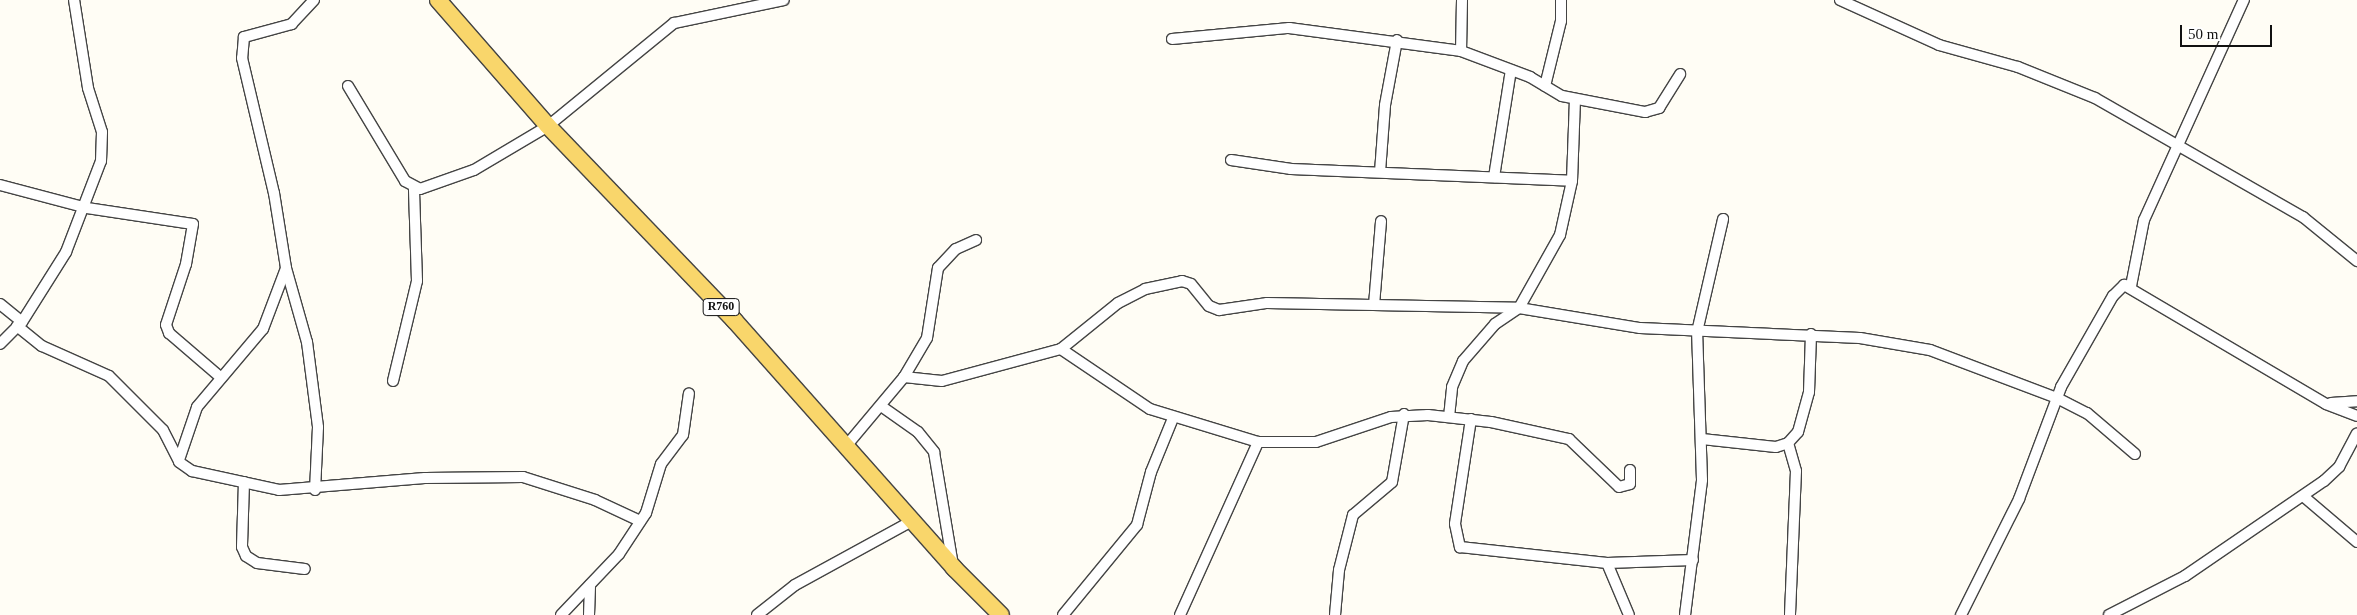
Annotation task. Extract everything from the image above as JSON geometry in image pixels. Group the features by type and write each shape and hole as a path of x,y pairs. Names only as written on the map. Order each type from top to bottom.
{"main road":[{"name":"R760","path":"438,0 548,126 846,445 954,568 1001,615"}],"street":[{"path":"0,344 19,324 66,252 87,208 104,144 88,88 74,0"},
{"path":"314,0 292,24 249,35 242,43 286,268 307,342 318,427 315,490"},
{"path":"414,188 474,170 548,126 674,24 758,1 784,0"},
{"path":"1460,51 1462,0"},
{"path":"1544,86 1560,21 1561,0"},
{"path":"1840,0 1939,45 2018,67 2096,98 2177,142 2303,217 2357,261"},
{"path":"2131,286 2144,220 2177,142 2244,0"},
{"path":"1172,39 1289,28 1398,40 1460,51 1511,70 1574,100 1645,112 1659,108 1680,74"},
{"path":"1380,172 1385,105 1398,40"},
{"path":"1494,177 1511,70"},
{"path":"348,86 414,188 417,281 393,381"},
{"path":"1450,417 1452,387 1463,361 1495,324 1519,308 1560,235 1572,181 1574,100"},
{"path":"1231,160 1291,169 1572,181"},
{"path":"0,185 87,208 193,224 186,264 166,325 169,333 219,376"},
{"path":"1685,615 1702,480 1697,332 1723,219"},
{"path":"1374,305 1381,221"},
{"path":"846,445 904,377 928,336 938,268 956,249 976,240"},
{"path":"179,462 186,429 219,376 263,329 286,268"},
{"path":"904,377 942,381 1061,349 1118,303 1172,282 1191,284 1209,306 1219,310 1267,303 1519,308 1593,322 1697,332 1811,334 1911,345 2057,398 2087,413 2135,454"},
{"path":"1961,615 2019,499 2057,398 2112,296 2124,285 2131,286 2326,404 2357,416"},
{"path":"0,304 42,346 109,376 163,430 179,462 192,471 279,490 315,490 503,475 542,481 640,521"},
{"path":"1702,440 1776,448 1788,443 1798,432 1809,392 1811,334"},
{"path":"1061,349 1133,401 1174,418 1258,442 1316,442 1404,414 1471,418 1569,439 1620,487 1630,484 1630,470"},
{"path":"561,615 590,585 640,521 660,464 683,435 689,393"},
{"path":"2326,404 2357,400"},
{"path":"881,406 918,432 934,452 954,568"},
{"path":"1335,615 1339,570 1353,515 1392,482 1404,414"},
{"path":"1063,615 1137,525 1151,472 1174,418"},
{"path":"1471,418 1456,516 1455,540 1460,547 1606,563 1693,560"},
{"path":"2109,615 2185,576 2303,496 2339,467 2357,433"},
{"path":"1180,615 1258,442"},
{"path":"1788,443 1796,471 1790,615"},
{"path":"244,482 242,547 246,556 257,563 305,569"},
{"path":"2303,496 2357,542"},
{"path":"757,615 795,585 912,521"},
{"path":"1606,563 1629,615"},
{"path":"589,615 590,585"}]}
